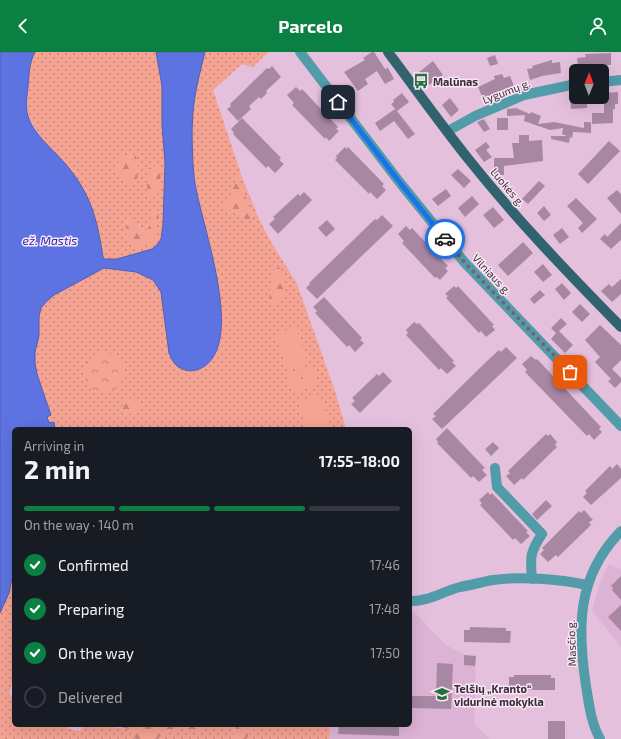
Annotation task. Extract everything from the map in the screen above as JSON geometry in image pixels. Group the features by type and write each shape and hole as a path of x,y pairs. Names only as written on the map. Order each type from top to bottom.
{"main road":[{"name":"Luokės g.","path":"388,52 470,161 520,221 621,328"}],"street":[{"name":"Vilniaus g.","path":"300,52 401,184 465,263 621,426"},
{"path":"609,81 621,80"},
{"name":"Lygumų g.","path":"448,131 476,116 524,95 569,85"},
{"path":"495,468 497,487 542,534 534,546 531,554 532,579"},
{"name":"Masčio g.","path":"600,739 596,731 589,704 582,657 580,629 587,585 606,548 621,531"},
{"path":"412,602 458,588 507,578 587,585"}],"shaded area":[{"path":"609,564 621,569 621,647 592,611 599,585"},
{"name":"Telšių „Kranto“ vidurinė mokykla","path":"412,610 446,645 464,655 476,656 474,723 489,739 329,739 330,727 412,727"}],"green space":[{"path":"35,52 156,52 162,86 162,125 165,163 163,225 161,239 158,245 152,249 117,259 104,259 92,208 82,188 69,168 44,142 30,120 27,112 30,61","holes":["154,210 146,245 126,234 127,222 130,217 139,224 142,232 148,229"]},
{"path":"205,52 268,52 253,67 242,64 213,90 243,180 259,219 271,242 297,284 335,391 345,427 55,427 54,422 49,424 47,417 51,415 37,374 35,363 41,308 54,295 104,268 136,272 153,280 161,292 169,353 182,369 193,371 202,368 208,364 218,349 222,327 220,302 216,274 197,195 194,176 192,129 196,90","holes":["238,177 253,217 235,213 223,206 228,202"]},
{"path":"131,154 136,156 138,166 137,182 132,183 122,181 117,172 119,156 124,157 125,161"},
{"path":"153,166 158,167 161,173 159,193 155,196 149,195 147,186 149,168"},
{"path":"238,176 253,217 247,220 232,210 225,211 223,206 228,202"},
{"path":"154,209 159,214 154,240 137,249 129,243 126,237 126,230 130,217 135,218 142,232 148,229"},
{"path":"275,267 278,267 281,270 285,279 283,295 279,304 274,303 269,299 272,275"},
{"path":"296,327 308,364 288,370 276,334"},
{"path":"108,353 115,356 121,362 124,373 123,381 115,390 108,393 100,393 93,390 85,381 84,369 87,362 96,354"},
{"path":"312,365 319,384 307,388 301,369"},
{"path":"297,370 304,390 292,393 286,374"},
{"path":"320,394 331,427 306,427 298,401"},
{"path":"130,398 141,400 141,405 138,410 128,414 122,411 123,403"},
{"path":"12,579 12,682 9,694 12,696 12,727 67,727 69,729 80,731 82,727 113,727 128,729 134,733 136,739 0,739 0,613 9,593"},
{"path":"118,727 180,727 175,735 167,731 157,739 136,739 131,731"},
{"path":"177,727 183,727 199,733 205,727 236,727 236,729 232,739 157,739 167,731"},
{"path":"180,727 205,727 199,733"},
{"path":"236,727 255,727 246,739 232,739"},
{"path":"255,727 330,727 329,739 246,739"}],"water":[{"name":"ež. Mastis","path":"0,52 35,52 30,65 27,96 27,112 29,120 38,135 63,161 79,182 90,204 96,221 104,259 117,259 152,249 161,239 163,225 165,163 162,125 162,86 156,52 205,52 196,90 193,111 193,159 197,195 210,246 221,304 221,329 216,351 205,366 198,370 188,371 177,366 173,362 169,353 161,292 153,280 136,272 104,268 54,295 41,308 35,363 37,374 51,415 47,417 49,423 54,422 55,427 12,427 12,579 9,593 0,613"}],"building":[{"path":"374,52 385,69 388,68 394,79 385,84 377,71 365,79 368,84 358,91 344,72 365,60 363,58"},
{"path":"611,53 611,65 578,64 577,58 586,57 585,54"},
{"path":"495,55 498,64 490,66 487,58"},
{"path":"552,60 552,63 560,62 561,73 542,76 530,80 527,69"},
{"path":"433,61 443,75 429,85 419,72"},
{"path":"272,66 281,77 266,91 267,93 261,99 259,97 249,106 251,109 238,121 227,109 231,106 230,104 267,68 269,69"},
{"path":"502,74 504,78 510,76 514,86 483,99 478,87 495,79 494,76"},
{"path":"296,87 300,91 302,89 338,127 336,129 339,131 329,141 326,137 325,139 292,105 294,103 287,95"},
{"path":"618,92 618,104 615,104 615,109 613,109 613,123 592,124 592,113 604,113 604,104 609,104 609,93"},
{"path":"402,93 409,102 397,111 415,134 408,139 394,121 380,131 375,123 395,109 391,104 394,102 393,100"},
{"path":"450,98 459,110 451,117 442,105"},
{"path":"571,104 587,104 587,108 571,109"},
{"path":"516,108 530,114 531,112 541,116 538,124 554,122 584,128 584,122 591,122 591,133 573,132 569,143 551,139 551,136 567,136 562,134 563,128 550,130 524,121 525,115 507,116 507,109"},
{"path":"242,118 281,158 279,160 284,164 275,173 268,166 266,168 233,134 234,133 231,129"},
{"path":"497,118 508,118 508,130 497,130"},
{"path":"484,119 490,129 484,132 477,122"},
{"path":"519,135 529,135 529,141 542,140 543,161 504,166 504,175 494,175 494,158 514,158 512,143 519,143"},
{"path":"609,141 620,151 588,184 578,174"},
{"path":"486,142 490,147 486,150 492,157 484,162 475,150"},
{"path":"345,147 346,149 348,147 384,184 382,186 386,190 377,199 370,192 369,194 335,160 337,158 336,156"},
{"path":"458,169 471,181 464,188 451,175"},
{"path":"539,181 545,186 528,204 522,199"},
{"path":"446,189 451,196 438,206 432,199"},
{"path":"617,190 621,194 621,214 607,198"},
{"path":"304,192 312,200 278,234 269,224 275,219 273,217 298,194 300,196"},
{"path":"472,196 479,204 465,217 458,208"},
{"path":"576,198 597,219 582,233 578,228 583,223 567,206"},
{"path":"544,206 551,215 544,221 537,213"},
{"path":"493,207 504,220 494,228 483,215"},
{"path":"382,215 393,226 317,299 306,288 310,284 309,283 375,219 377,220"},
{"path":"327,220 335,229 326,237 318,228"},
{"path":"621,223 621,240 611,249 600,239 605,234 607,237"},
{"path":"406,226 410,230 412,228 448,266 445,268 448,271 440,280 437,277 435,278 402,243 404,241 398,234"},
{"path":"562,228 569,237 560,244 553,235"},
{"path":"523,242 533,253 508,276 498,265"},
{"path":"543,264 552,275 543,282 534,272"},
{"path":"621,279 621,294 612,302 601,291 609,284 612,287"},
{"path":"562,283 571,293 564,300 555,289"},
{"path":"454,286 456,288 458,286 494,325 492,326 495,330 486,337 481,331 479,333 446,298 448,296 445,294"},
{"path":"540,290 545,295 534,304 530,299"},
{"path":"324,297 362,338 360,340 364,343 355,352 349,345 347,347 315,313 317,311 313,307"},
{"path":"580,304 590,314 582,322 572,312"},
{"path":"561,318 567,324 559,331 573,345 565,353 551,339 556,333 551,328"},
{"path":"414,322 417,324 419,323 454,361 452,362 456,366 447,374 441,368 439,370 406,335 408,333 406,330"},
{"path":"600,325 621,345 621,360 612,369 621,378 621,382 615,388 608,381 611,379 595,362 600,357 585,340"},
{"path":"506,347 517,358 442,429 432,419 436,416 433,414 499,350 501,352"},
{"path":"531,356 536,360 537,359 601,427 599,429 602,432 594,440 589,434 587,436 525,372 527,370 522,364"},
{"path":"383,372 392,381 360,413 351,404 355,401 352,398 377,374 379,376"},
{"path":"447,428 485,468 482,470 487,475 479,482 473,476 471,478 437,443 438,442 436,439"},
{"path":"546,434 548,436 550,434 557,442 555,445 557,447 523,480 522,478 514,485 506,476 510,473 508,471"},
{"path":"493,442 499,448 491,456 485,449"},
{"path":"617,464 621,469 621,478 591,505 583,497 587,493 585,491 610,466 612,469"},
{"path":"488,492 490,495 492,493 528,531 526,532 530,536 521,544 515,538 513,540 480,505 482,503 479,500"},
{"path":"546,500 552,506 537,520 532,514"},
{"path":"584,510 593,520 589,522 591,525 558,557 556,555 548,562 540,554 544,550 542,548 579,511 581,513"},
{"path":"621,576 621,600 612,590 613,588 611,586"},
{"path":"621,605 621,631 608,617"},
{"path":"470,627 506,628 506,631 511,631 510,643 464,642 464,630 470,630"},
{"path":"464,655 476,656 475,666 464,665"},
{"path":"437,663 453,664 451,709 412,708 412,696 436,696"},
{"path":"514,675 551,675 551,678 555,678 555,690 509,690 509,677 514,677"},
{"path":"548,721 565,721 565,739 548,739"},
{"path":"339,727 399,727 399,736 338,734"}],"way so far":[{"path":"445,239 465,263 570,372"}],"place":[{"name":"Malūnas","path":"421,81"},
{"name":"Telšių „Kranto“ vidurinė mokykla","path":"442,694"}],"route":[{"path":"338,102 445,239"}]}
